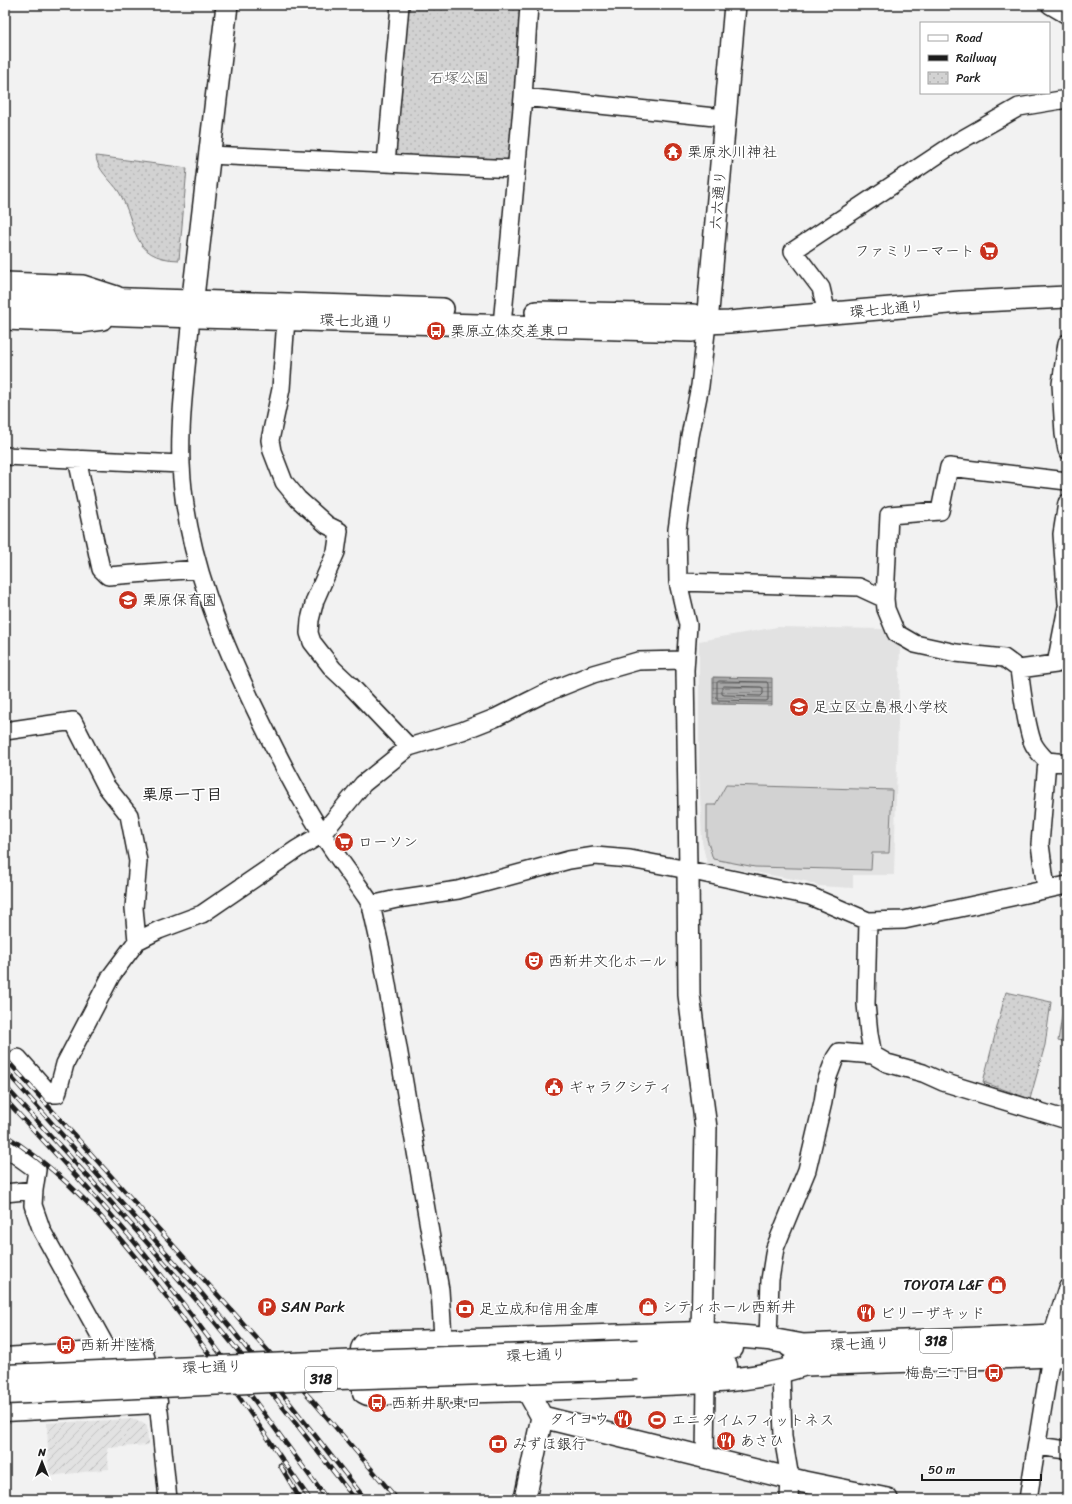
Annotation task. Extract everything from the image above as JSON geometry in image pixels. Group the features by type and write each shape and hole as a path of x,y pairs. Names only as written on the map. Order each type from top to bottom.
{"main road":[{"path":"702,1334 768,1339 806,1355 781,1372 741,1379 706,1382 536,1389 528,1392 522,1390 366,1394 364,1390 362,1356 363,1346 367,1343 702,1334"},
{"name":"環七通り","path":"5,1376 338,1362 638,1360 1059,1346"},
{"path":"5,1359 141,1350 156,1402 5,1410"},
{"name":"環七通り","path":"5,1393 331,1378 638,1360"}],"street":[{"path":"227,5 191,309 181,433 181,464 190,536 214,615 230,656 283,765 322,834 371,905 381,950 440,1290 446,1392"},
{"path":"386,163 400,5"},
{"path":"503,318 523,97 529,5"},
{"name":"六六通り","path":"707,323 735,5"},
{"path":"1050,5 1067,15"},
{"path":"523,97 724,118"},
{"path":"827,314 821,288 793,251 954,144 1019,106 1067,99"},
{"path":"209,155 516,169"},
{"path":"5,281 83,284 127,307 108,320 80,324 5,321"},
{"name":"環七北通り","path":"5,295 127,307"},
{"name":"環七北通り","path":"5,310 127,307 503,318 692,331 707,323 960,302 1067,297"},
{"name":"環七北通り","path":"191,309 286,319 503,318"},
{"path":"286,319 281,389 270,440 272,451 284,482 298,499 327,525 339,531 336,552 315,600 310,620 309,633 312,642 333,669 409,747"},
{"path":"702,1334 706,1128 689,995 685,660 688,625 678,582 677,530 690,436 700,386 707,323"},
{"path":"1067,343 1061,384 1064,434 1067,450"},
{"path":"5,456 181,464"},
{"path":"77,459 101,569 108,576 199,568"},
{"path":"1067,481 948,467 940,511 890,515 885,599 886,609 896,633 915,644 956,653 1004,658 1019,669 1056,664 1067,607"},
{"path":"1067,504 1062,534 1067,603"},
{"path":"678,582 859,587 885,599"},
{"path":"18,1058 50,1094 57,1094 65,1064 111,976 137,941 159,930 202,914 297,848 322,834 363,784 409,747 495,718 543,694 593,674 638,661 685,660"},
{"path":"1019,669 1022,693 1032,742 1039,753 1048,761 1067,763"},
{"path":"5,731 73,720 104,782 129,815 138,861 134,908 137,941"},
{"path":"1046,889 1040,844 1048,761"},
{"path":"371,905 397,899 458,890 569,860 595,856 630,859 810,896 868,921 904,920 1067,885"},
{"path":"868,921 866,1004 873,1055"},
{"path":"768,1339 770,1280 775,1248 807,1170 826,1082 835,1058 840,1052 873,1055 887,1063 943,1082 1067,1120"},
{"path":"5,1147 37,1170 33,1205 42,1231 109,1352"},
{"path":"5,1193 34,1190"},
{"path":"1028,1499 1037,1446 1059,1346 1067,1288"},
{"path":"781,1372 784,1437 790,1478 789,1499"},
{"path":"705,1458 706,1382"},
{"path":"525,1499 542,1418 528,1392"},
{"path":"156,1402 159,1411 168,1499"},
{"path":"542,1418 878,1498"},
{"path":"1037,1446 1067,1450"}],"shaded area":[{"name":"足立区立島根小学校","path":"777,627 883,629 887,636 900,646 894,875 853,875 853,888 819,886 805,881 707,864 702,842 699,769 699,641"},
{"path":"136,1419 147,1426 148,1445 107,1448 109,1469 49,1476 47,1423"}],"green space":[{"name":"石塚公園","path":"408,5 523,5 511,154 505,161 401,156 395,151"},
{"path":"96,156 187,168 179,260 163,258 151,253 143,246 137,238 125,204 119,192 99,166"},
{"path":"726,785 892,790 889,853 872,853 871,870 755,867 713,859 707,839 707,805 715,805"},
{"path":"1067,991 1067,1043 1058,1041"},
{"path":"1006,992 1051,1002 1045,1045 1030,1099 983,1082"}],"water":[{"path":"713,677 772,678 772,705 713,704"}],"tunnel":[{"path":"5,1063 9,1057 18,1058"}],"railway":[{"path":"5,1058 313,1401 397,1499"},
{"path":"5,1070 230,1327 365,1499"},
{"path":"5,1086 188,1290 355,1499"},
{"path":"5,1099 100,1202 154,1266 327,1499"},
{"path":"5,1135 40,1160 73,1188 117,1235 165,1294 229,1382 310,1499"},
{"path":"280,1465 300,1499"}],"place":[{"name":"栗原氷川神社","path":"673,152"},
{"name":"ファミリーマート","path":"989,251"},
{"name":"栗原立体交差東口","path":"436,331"},
{"name":"栗原保育園","path":"128,600"},
{"name":"足立区立島根小学校","path":"799,707"},
{"name":"ローソン","path":"344,842"},
{"name":"西新井文化ホール","path":"534,961"},
{"name":"ギャラクシティ","path":"554,1087"},
{"name":"TOYOTA L&F","path":"997,1285"},
{"name":"SAN Park","path":"267,1307"},
{"name":"シティホール西新井","path":"648,1307"},
{"name":"足立成和信用金庫","path":"465,1309"},
{"name":"ビリーザキッド","path":"866,1313"},
{"name":"西新井陸橋","path":"66,1345"},
{"name":"梅島三丁目","path":"994,1373"},
{"name":"西新井駅東口","path":"377,1403"},
{"name":"タイヨウ","path":"623,1419"},
{"name":"エニタイムフィットネス","path":"657,1420"},
{"name":"あさひ","path":"726,1441"},
{"name":"みずほ銀行","path":"498,1444"}],"district":[{"name":"栗原一丁目","path":"182,794"}]}
